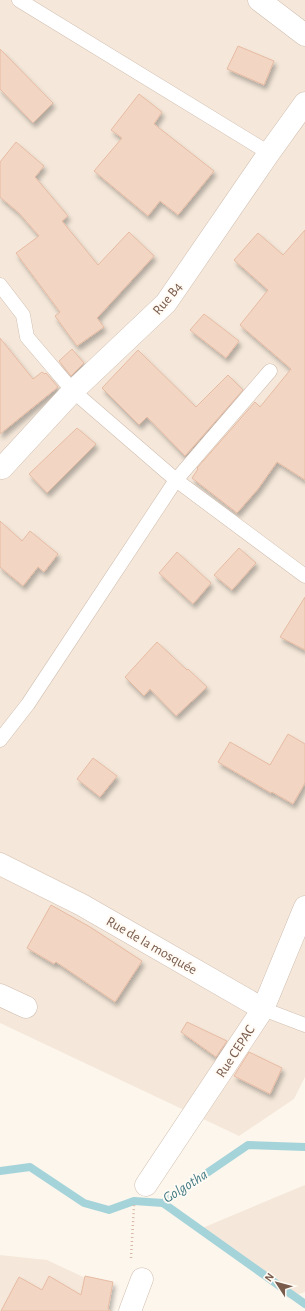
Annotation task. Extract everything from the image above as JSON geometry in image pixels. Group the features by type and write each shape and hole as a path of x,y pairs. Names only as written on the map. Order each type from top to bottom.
{"street":[{"path":"260,0 305,35"},
{"name":"Rue B4","path":"0,467 2,468 73,391 166,303 305,103"},
{"name":"Rue de la mosquée","path":"0,864 82,905 263,1009"},
{"name":"Rue CEPAC","path":"146,1185 263,1009 305,907"},
{"path":"0,995 26,1007"},
{"path":"130,1311 142,1279"}],"lane":[{"path":"19,0 269,153"},
{"path":"0,285 23,315 27,337 73,391 176,480 305,576"},
{"path":"0,740 28,704 176,480 270,371"},
{"name":"Rue de la mosquée","path":"263,1009 305,1025"}],"path":[{"path":"142,1279 130,1256 134,1201 146,1185"}],"shaded area":[{"path":"0,0 305,0 305,1077 294,1099 239,1136 0,1023"},
{"path":"305,1185 305,1292 288,1298 200,1229"},
{"path":"0,1255 47,1260 109,1289 104,1311 0,1311"}],"building":[{"path":"238,46 274,61 264,85 227,69"},
{"path":"0,49 53,103 33,123 0,89"},
{"path":"139,94 162,112 154,124 214,171 178,215 160,201 148,216 94,171 122,138 111,130"},
{"path":"16,142 44,166 35,177 68,216 62,221 98,265 129,232 154,256 97,318 104,327 77,346 55,316 60,312 16,253 39,236 19,213 0,197 0,162"},
{"path":"305,230 305,480 277,462 258,489 237,513 192,478 198,469 197,468 255,402 260,407 291,369 240,325 268,290 234,260 258,233 283,255"},
{"path":"204,314 239,341 226,358 190,330"},
{"path":"0,338 33,379 42,372 45,374 46,373 58,387 0,434"},
{"path":"72,349 84,363 71,376 59,361"},
{"path":"138,350 196,407 228,375 243,390 185,456 147,417 139,425 102,388"},
{"path":"77,428 96,444 47,493 29,474"},
{"path":"0,521 22,541 30,531 58,554 44,572 38,567 23,586 0,567"},
{"path":"239,548 256,563 232,590 214,575"},
{"path":"177,552 211,583 193,604 159,573"},
{"path":"305,597 305,650 280,637"},
{"path":"157,642 207,687 176,716 150,689 144,696 125,677"},
{"path":"288,734 305,744 305,783 293,804 218,762 230,742 270,765"},
{"path":"93,758 117,776 100,797 77,779"},
{"path":"51,905 90,927 142,961 115,1002 56,962 54,964 27,948"},
{"path":"187,1022 227,1041 216,1057 181,1032"},
{"path":"249,1052 282,1068 270,1094 234,1076"},
{"path":"49,1276 81,1295 85,1276 113,1282 108,1309 111,1311 1,1311 19,1277 42,1290"}],"waterway":[{"name":"Golgotha","path":"0,1171 30,1167 84,1203 109,1210 134,1201 163,1203 248,1145 305,1147"},
{"path":"163,1203 305,1304"}]}
